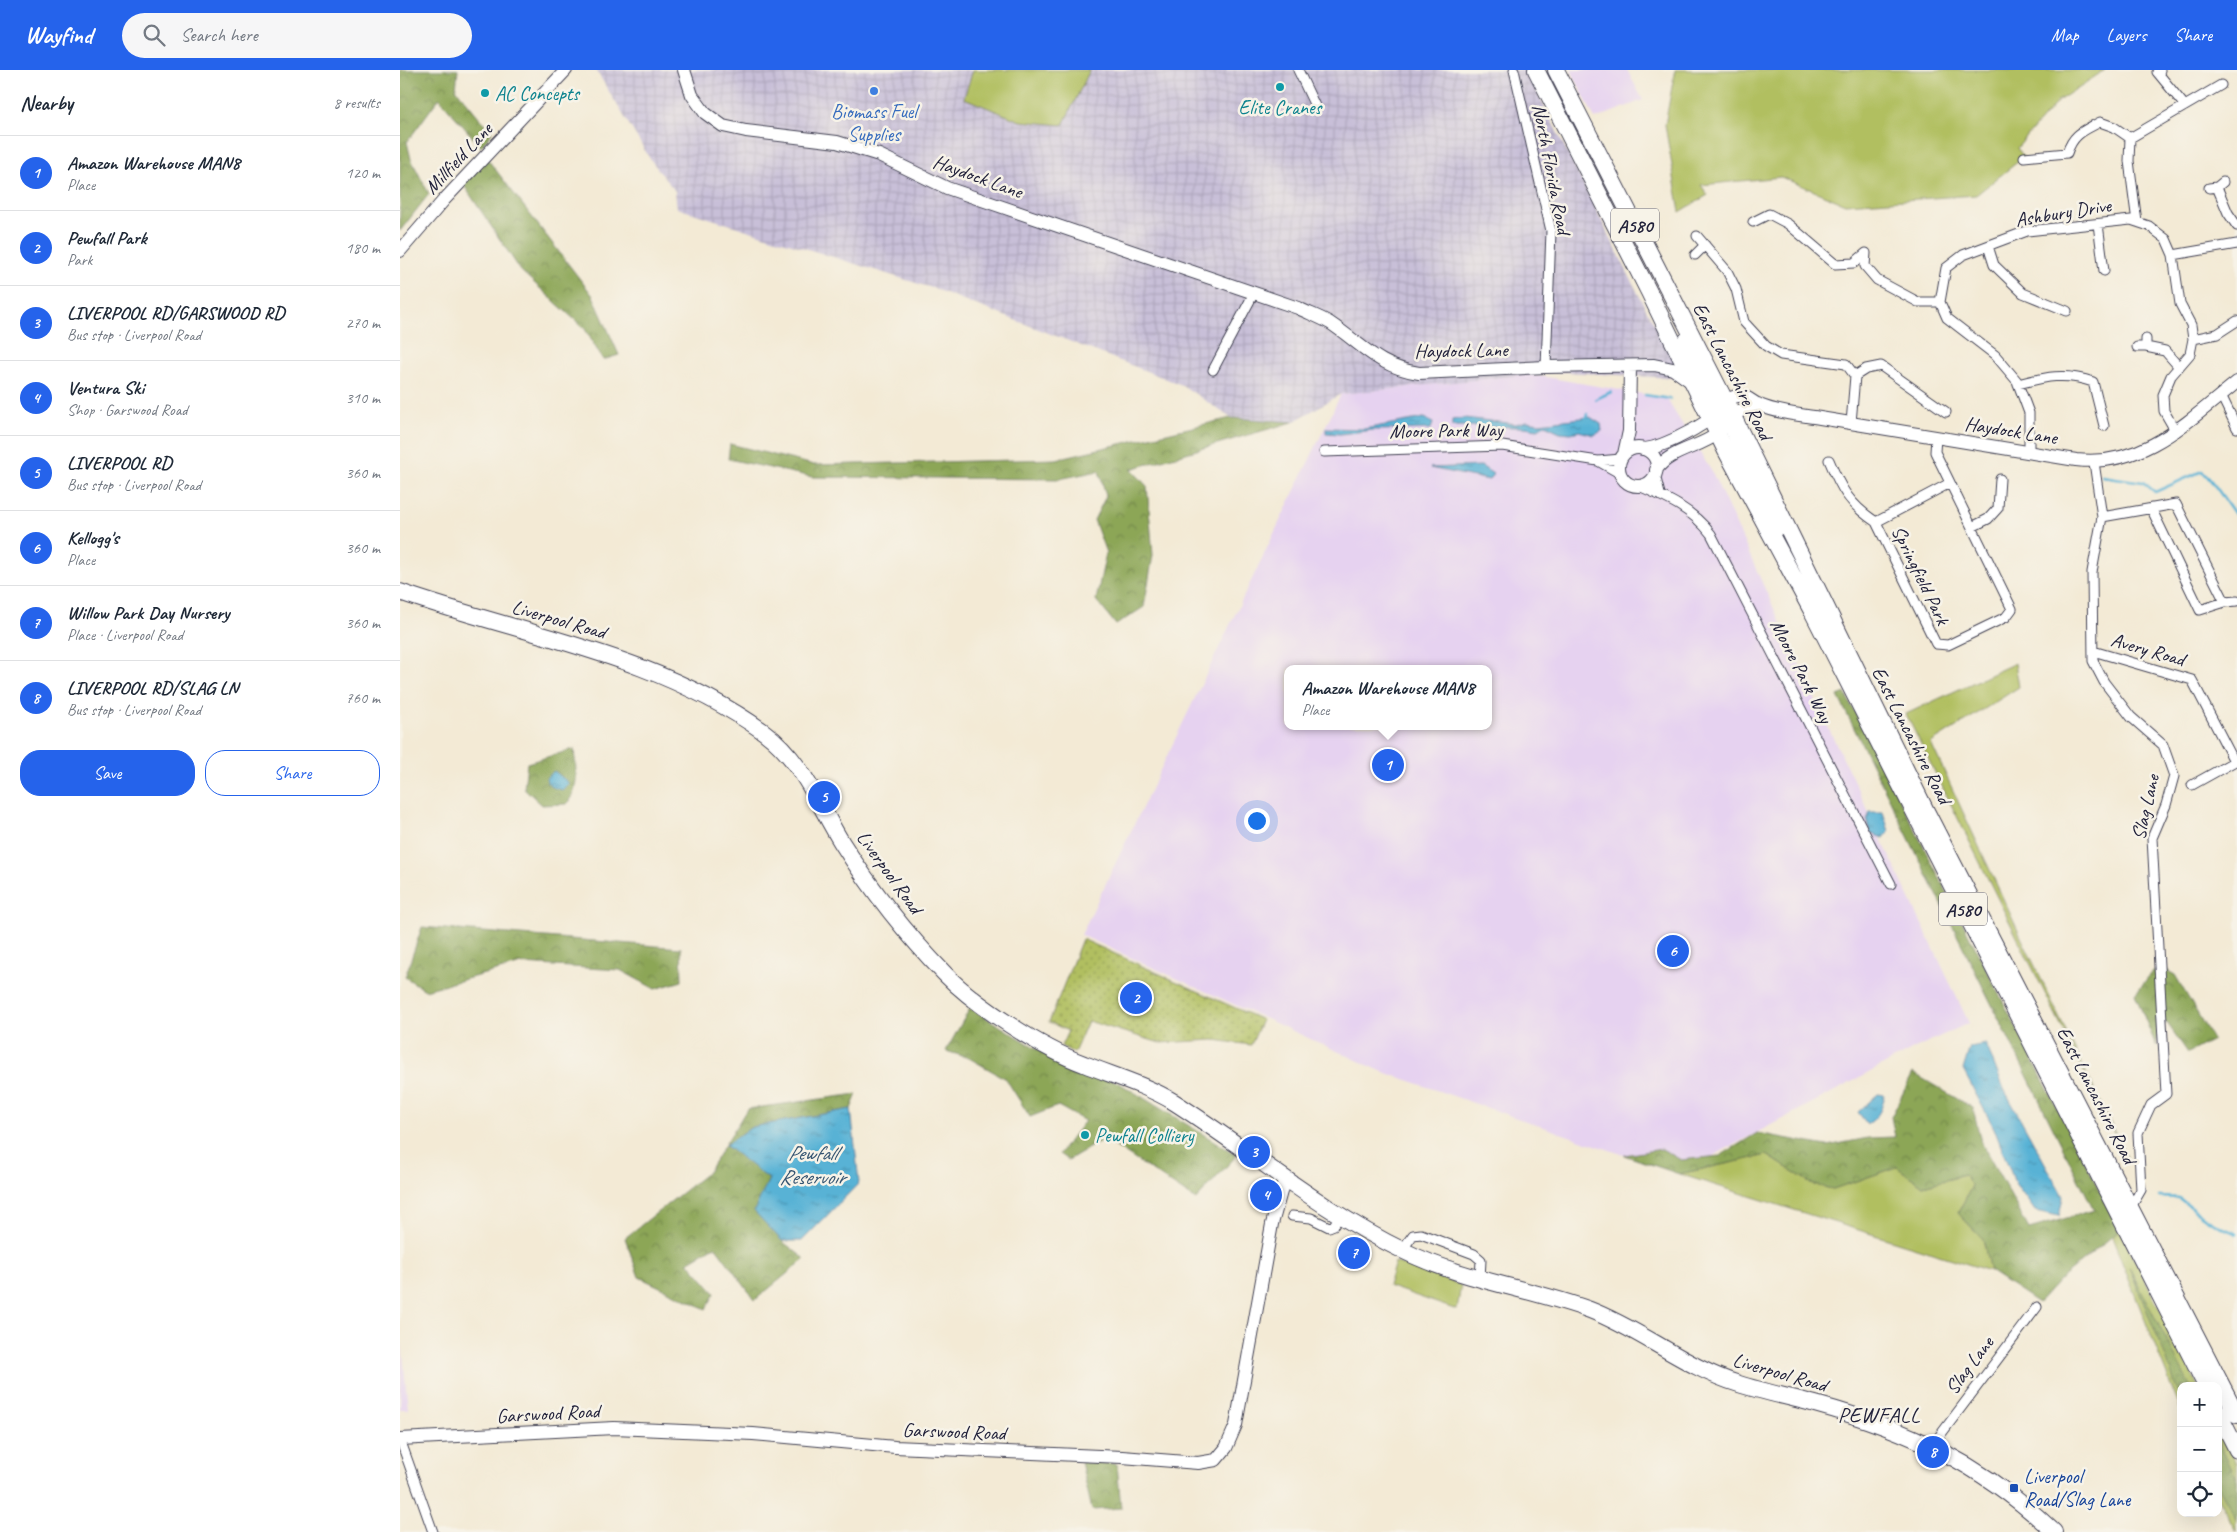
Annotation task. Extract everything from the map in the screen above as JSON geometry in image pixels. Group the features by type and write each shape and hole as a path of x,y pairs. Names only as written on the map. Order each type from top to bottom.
{"highway":[{"name":"East Lancashire Road","path":"1536,70 1673,342 1690,381 1722,417 1925,809 2130,1215 2204,1382"},
{"name":"East Lancashire Road","path":"1556,70 1639,234 1722,417 1776,547 1790,570 2237,1415"},
{"name":"Liverpool Road","path":"400,592 470,616 604,653 705,695 760,730 791,758 857,865 910,934 954,983 1044,1046 1081,1063 1138,1084 1174,1102 1286,1181 1340,1216 1402,1250 1480,1279 1592,1311 1719,1377 1838,1411 1932,1446 1960,1460 2002,1486 2054,1532"},
{"path":"2222,1420 2237,1450"}],"street":[{"name":"Millfield Lane","path":"400,251 457,185 566,70"},
{"name":"Haydock Lane","path":"684,70 696,101 705,113 723,126 746,131 837,142 879,155 947,188 1298,308 1328,322 1383,362 1399,370 1419,372 1546,366 1654,365 1673,369 1690,381"},
{"path":"1298,70 1315,106"},
{"name":"North Florida Road","path":"1514,70 1551,231 1546,366"},
{"path":"2160,70 2157,72 2185,106"},
{"path":"2130,138 2222,85"},
{"path":"2024,157 2067,153 2071,140 2084,130 2100,122 2114,127 2130,138"},
{"path":"2130,138 2129,161 2138,222"},
{"path":"2216,186 2237,226"},
{"path":"1753,222 1769,214 1788,224 1835,264 1854,263 1866,253 1865,266 1878,280 1918,302 1940,302 1946,318 1996,355 2018,384 2029,413 2029,452"},
{"name":"Ashbury Drive","path":"1940,302 1946,268 1963,255 2027,232 2131,220 2149,226 2166,240 2173,255 2180,304 2191,325 2193,339"},
{"path":"2098,224 2104,271"},
{"path":"1697,236 1732,280 1744,322 1766,346 1781,355 1846,364 1854,376 1851,423"},
{"path":"2173,255 2237,244"},
{"path":"1695,255 1705,245"},
{"path":"1988,246 1994,265 2023,293 2067,311"},
{"path":"1213,370 1254,293"},
{"path":"2176,432 2164,411 2163,395 2168,380 2190,354 2193,339 2217,334 2237,321"},
{"path":"1654,365 1668,357 1673,342"},
{"path":"2143,344 2165,352 2179,367"},
{"path":"1630,366 1629,431 1620,474 1626,482 1639,486 1649,483 1666,459 1722,417"},
{"path":"1854,376 1866,369 1881,366 1946,412"},
{"path":"2018,384 2052,375 2076,375 2093,382 2104,426"},
{"name":"Haydock Lane","path":"1722,417 1758,404 1778,410 1851,423 2094,462 2132,454 2159,442 2176,432 2237,382"},
{"path":"2221,395 2237,428"},
{"path":"1623,457 1640,449 1659,446 1722,417"},
{"path":"1629,431 1640,449 1652,455 1660,494"},
{"name":"Springfield Park","path":"1829,460 1843,492 1858,510 1876,522 1936,644 1948,646 2006,617 2012,610 1935,452 1936,437"},
{"name":"Moore Park Way","path":"1324,452 1502,446 1598,461 1623,457"},
{"name":"Moore Park Way","path":"1598,461 1620,474"},
{"name":"Slag Lane","path":"2094,462 2102,517 2092,572 2093,661 2104,682 2131,717 2164,745 2174,776 2166,805 2152,838 2166,1094 2151,1105 2138,1133 2140,1190 2130,1215"},
{"path":"1972,527 1988,518 1998,508 2000,479"},
{"name":"Springfield Park","path":"1876,522 1950,483"},
{"name":"Moore Park Way","path":"1639,486 1660,494 1695,516 1711,534 1891,884"},
{"path":"2102,517 2176,504 2225,602"},
{"path":"2151,508 2200,610 2225,602 2237,602"},
{"name":"Avery Road","path":"2093,651 2192,680 2236,760 2192,785"},
{"name":"Garswood Road","path":"400,1439 614,1428 753,1434 895,1447 1122,1457 1198,1463 1216,1460 1226,1448 1236,1426 1272,1224 1282,1188 1286,1181"},
{"path":"1298,1227 1295,1216 1311,1218 1331,1227 1340,1216"},
{"path":"1402,1250 1413,1235 1421,1234 1430,1237 1474,1254 1481,1260 1480,1279"},
{"name":"Slag Lane","path":"1932,1446 2036,1307"},
{"path":"400,1439 433,1532"}],"shaded area":[{"path":"596,70 1526,70 1648,313 1689,379 1566,372 1519,375 1341,394 1293,422 1231,418 1182,385 935,289 677,208 675,191 650,159"},
{"path":"1571,70 1627,70 1643,100 1595,119"},
{"path":"1528,374 1666,398 1712,472 1820,710 1969,1023 1917,1047 1679,1174 1381,1071 1081,935 1341,394"},
{"path":"402,1343 408,1409 400,1409"}],"green space":[{"path":"400,70 458,70 456,89 492,133 481,147 439,98 407,142 411,159 429,194 400,231"},
{"path":"973,70 1090,70 1063,125 1020,121 964,98"},
{"path":"1675,70 2105,70 2058,101 2017,148 2024,157 1976,195 1845,204 1781,177 1701,185 1708,195 1680,212 1665,125"},
{"path":"485,156 593,296 619,355 603,360 585,329 521,271 461,181"},
{"path":"1231,418 1293,422 1131,469 1147,486 1153,555 1144,607 1116,625 1096,600 1106,553 1094,520 1106,496 1099,471 1059,479 812,477 728,459 730,444 814,465 1056,459"},
{"path":"2015,663 2019,687 1931,743 2020,935 2127,1158 1906,714"},
{"path":"1845,693 2120,1230 2059,1280 2038,1303 1990,1271 1983,1239 1958,1213 1972,1186 1964,1175 1923,1186 1897,1167 1833,1189 1814,1185 1767,1155 1679,1174 1624,1155 1662,1149 1681,1160 1720,1156 1757,1133 1827,1146 1868,1138 1895,1137 1891,1117 1913,1073 1973,1108 1981,1142 2029,1229 2094,1210 1838,696"},
{"path":"574,749 576,778 574,791 567,804 542,805 524,788 527,763"},
{"path":"422,927 681,948 682,981 655,989 620,970 522,964 425,990 405,977"},
{"path":"1082,939 1262,1020 1251,1045 1214,1040 1160,1043 1088,1021 1074,1053 1061,1046 1068,1031 1049,1022"},
{"path":"2164,969 2175,975 2213,1040 2188,1053 2167,1023 2158,1024 2156,1046 2135,994 2153,971"},
{"path":"970,1008 1059,1062 1119,1083 1237,1155 1196,1200 1104,1139 1068,1160 1059,1154 1085,1121 1058,1106 1030,1117 1006,1079 969,1058 946,1051"},
{"path":"857,1094 851,1109 752,1127 725,1145 769,1179 755,1211 782,1241 805,1259 755,1300 715,1246 688,1262 715,1293 706,1309 639,1277 625,1238 708,1172 747,1109"},
{"path":"1767,1155 1814,1185 1833,1189 1897,1167 1923,1186 1965,1175 1972,1186 1958,1213 1983,1239 1990,1271 1679,1174"},
{"path":"2120,1230 2196,1382 2177,1382 2177,1401 2112,1237"},
{"path":"1395,1262 1461,1285 1457,1310 1388,1286"},
{"path":"2129,1267 2188,1382 2177,1382 2177,1390"},
{"path":"2222,1435 2237,1464 2237,1532 2222,1506"},
{"path":"2222,1450 2237,1479 2237,1520 2222,1493"},
{"path":"1081,1462 1117,1464 1121,1508 1092,1510"}],"water":[{"path":"1590,417 1601,424 1602,431 1594,435 1579,431 1571,433 1560,432 1545,425 1538,429 1525,427 1452,426 1452,420 1464,418 1516,424 1527,421 1539,423"},
{"path":"1424,418 1433,423 1431,429 1373,430 1340,434 1326,433 1326,428 1364,429"},
{"path":"1481,466 1493,474 1489,480 1430,468"},
{"path":"554,771 569,783 562,790 552,787 547,781 546,778"},
{"path":"1870,812 1883,812 1889,831 1884,838 1871,834 1867,820"},
{"path":"1986,1044 2004,1089 2063,1196 2059,1216 2035,1211 2015,1183 1994,1128 1963,1070 1970,1047"},
{"path":"1878,1094 1885,1095 1881,1108 1877,1116 1867,1124 1858,1112"},
{"name":"Pewfall Reservoir","path":"851,1109 859,1183 802,1241 782,1241 754,1211 769,1179 725,1145 752,1127"}],"waterway":[{"path":"1596,399 1611,392"},
{"path":"1645,395 1670,399"},
{"path":"1586,418 1587,414"},
{"path":"2102,476 2143,482 2155,492 2202,471 2237,517"},
{"path":"2159,1197 2179,1198 2206,1219 2237,1234"}],"place":[{"name":"Elite Cranes","path":"1280,87"},
{"name":"Biomass Fuel Supplies","path":"874,91"},
{"name":"AC Concepts","path":"485,93"},
{"name":"Amazon Warehouse MAN8","path":"1388,765"},
{"name":"LIVERPOOL RD","path":"824,797"},
{"name":"Kellogg's","path":"1673,951"},
{"name":"Pewfall Park","path":"1136,998"},
{"name":"Pewfall Colliery","path":"1085,1135"},
{"name":"LIVERPOOL RD/GARSWOOD RD","path":"1254,1152"},
{"name":"Ventura Ski","path":"1266,1195"},
{"name":"Willow Park Day Nursery","path":"1354,1253"},
{"name":"LIVERPOOL RD/SLAG LN","path":"1933,1452"},
{"name":"Liverpool Road/Slag Lane","path":"2014,1488"}],"district":[{"name":"PEWFALL","path":"1879,1414"}]}
